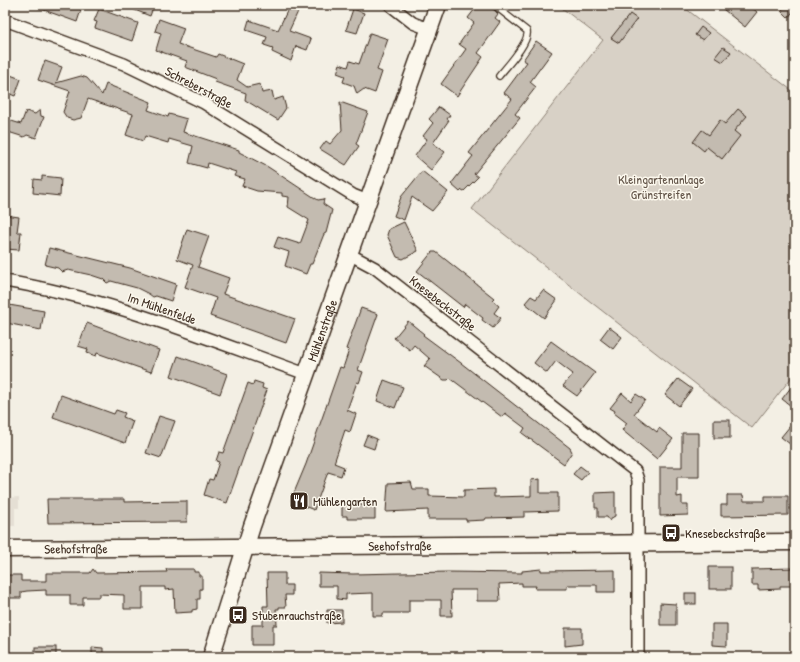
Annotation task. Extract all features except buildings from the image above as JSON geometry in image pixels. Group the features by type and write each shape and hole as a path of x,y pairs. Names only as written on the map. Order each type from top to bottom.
{"street":[{"path":"390,5 413,23 429,29"},
{"name":"Mühlenstraße","path":"211,657 245,547 438,5"},
{"name":"Schreberstraße","path":"5,20 124,64 204,103 352,195 368,200"},
{"name":"Knesebeckstraße","path":"349,254 375,268 635,470 638,480 638,657"},
{"name":"Im Mühlenfelde","path":"5,281 97,301 233,347 306,374"},
{"name":"Seehofstraße","path":"5,550 795,542"}],"lane":[{"path":"494,5 527,31 528,35 526,42 499,76"}],"shaded area":[{"path":"19,497 19,508 15,508 15,526 5,526 5,498"}],"green space":[{"name":"Kleingartenanlage Grünstreifen","path":"558,5 681,5 795,93 795,373 752,428 472,209 603,40"}],"place":[{"name":"Mühlengarten","path":"299,501"},
{"name":"Knesebeckstraße","path":"671,533"},
{"name":"Stubenrauchstraße","path":"238,615"}]}
